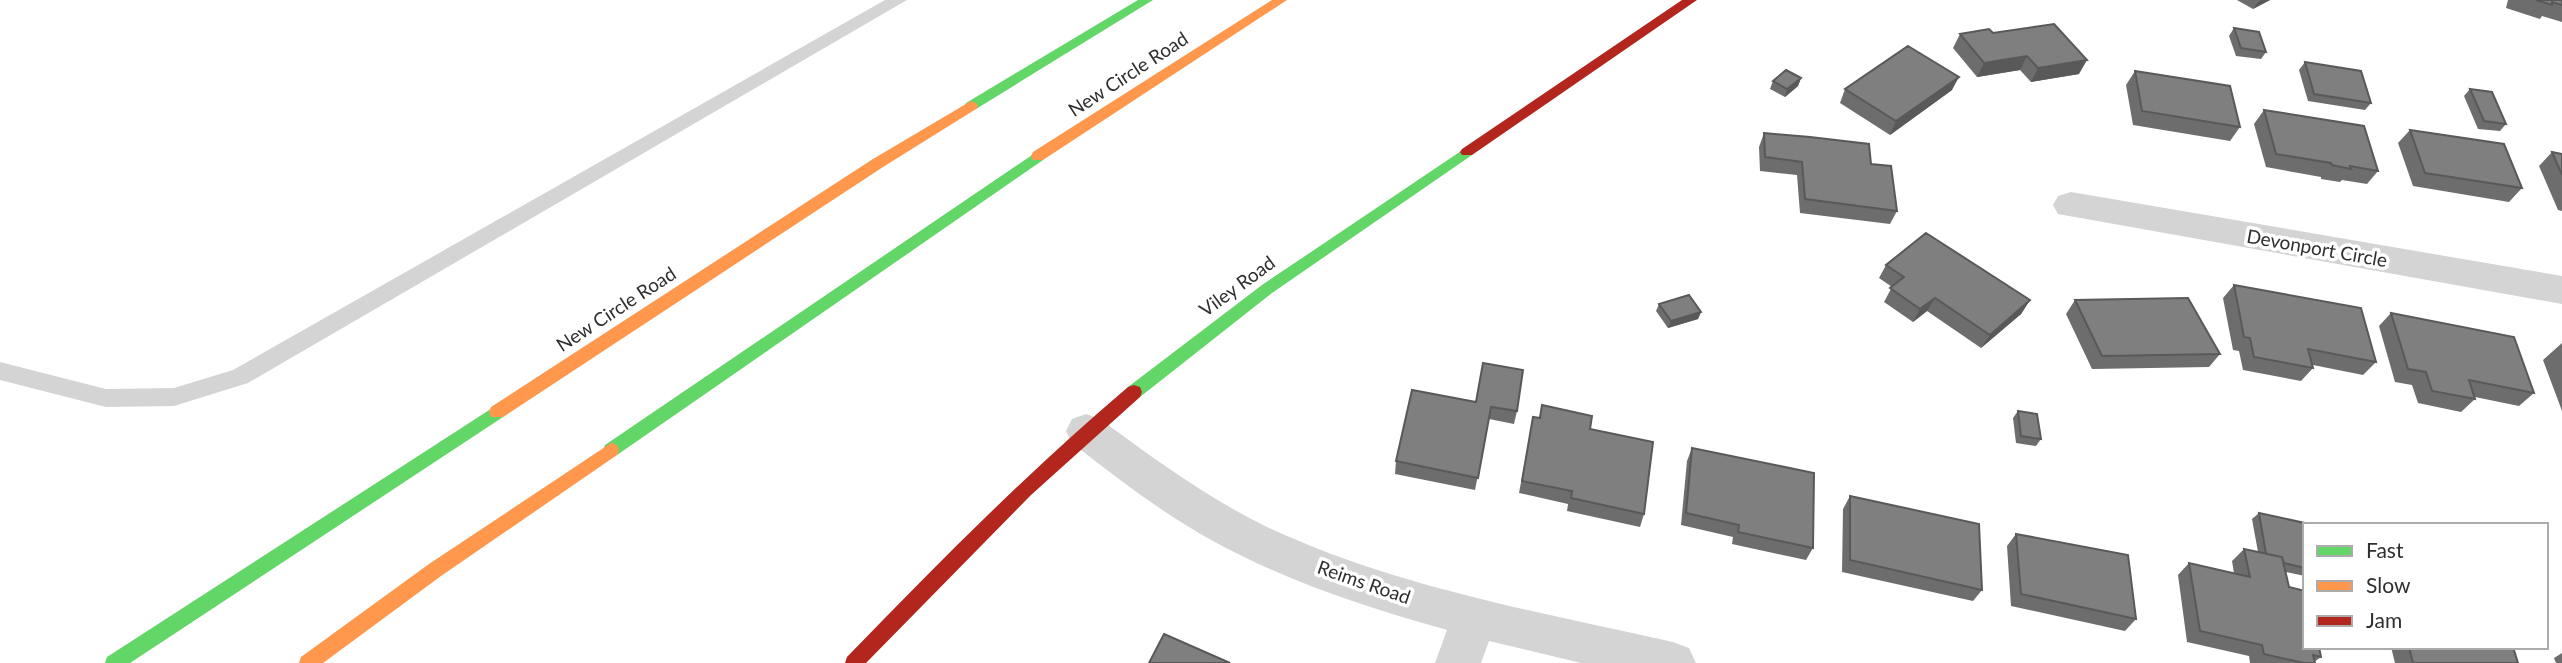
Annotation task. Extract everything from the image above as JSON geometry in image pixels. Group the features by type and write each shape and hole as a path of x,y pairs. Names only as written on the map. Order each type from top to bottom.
{"main road":[{"name":"New Circle Road","path":"114,663 878,163 1147,0"},
{"name":"New Circle Road","path":"308,663 435,570 1048,150 1281,0"},
{"name":"Viley Road","path":"854,663 1004,507 1086,431 1179,355 1267,289 1691,0"}],"street":[{"name":"Devonport Circle","path":"2071,205 2562,290"},
{"name":"Reims Road","path":"1086,431 1166,491 1250,540 1350,581 1475,617 1672,663"},
{"path":"1458,663 1475,617"}],"lane":[{"path":"0,371 106,398 174,397 240,377 898,0"}],"building":[{"path":"2536,0 2562,0 2562,5 2552,2 2552,5"},
{"path":"2054,24 2087,60 2038,68 2027,56 1984,63 1960,34 1989,29 1993,33"},
{"path":"2234,28 2259,32 2266,52 2241,48"},
{"path":"1908,46 1959,77 1896,121 1845,89"},
{"path":"2305,62 2361,71 2371,103 2314,94"},
{"path":"1786,70 1801,78 1787,89 1773,81"},
{"path":"2135,71 2230,86 2240,127 2142,111"},
{"path":"2470,89 2492,92 2506,124 2484,121"},
{"path":"2264,110 2364,126 2378,171 2350,166 2351,169 2276,154"},
{"path":"2410,130 2504,144 2522,188 2425,173"},
{"path":"1764,133 1869,144 1871,164 1891,166 1897,211 1805,199 1802,162 1765,157"},
{"path":"2552,152 2562,154 2562,175"},
{"path":"1926,233 2030,300 1990,335 1935,298 1920,309 1890,288 1904,277 1886,265"},
{"path":"2234,285 2361,308 2376,362 2308,349 2313,368 2254,357 2250,338 2244,337"},
{"path":"1689,295 1701,312 1671,321 1659,304"},
{"path":"2188,298 2220,354 2102,356 2075,300"},
{"path":"2391,313 2514,337 2534,393 2469,380 2475,399 2432,391 2426,372 2408,369"},
{"path":"1483,363 1523,370 1517,411 1491,407 1478,478 1396,461 1412,390 1476,402"},
{"path":"1542,405 1592,416 1590,429 1653,442 1644,514 1571,498 1572,491 1522,481 1533,417 1540,418"},
{"path":"2018,411 2037,414 2041,439 2021,436"},
{"path":"1692,448 1814,473 1813,548 1738,532 1739,525 1686,513"},
{"path":"1850,496 1979,524 1982,590 1850,560"},
{"path":"2259,513 2305,523 2303,568 2284,563 2282,557 2266,554"},
{"path":"2016,534 2128,555 2136,619 2021,594"},
{"path":"2244,549 2282,557 2289,587 2303,590 2303,649 2319,649 2321,657 2313,655 2315,663 2264,654 2262,645 2200,631 2189,563 2250,577"},
{"path":"1164,634 1230,663 1149,663"},
{"path":"2410,649 2514,649 2518,663 2413,663"}],"traffic: fast":[{"path":"971,106 1147,0"},
{"path":"1134,392 1267,289 1467,152"},
{"path":"611,450 1038,156"},
{"path":"114,663 497,412"}],"traffic: slow":[{"path":"1038,156 1281,0"},
{"path":"497,412 878,163 971,106"},
{"path":"308,663 435,570 611,450"}],"traffic: jam":[{"path":"1467,152 1691,0"},
{"path":"854,663 1025,489 1134,392"}]}
